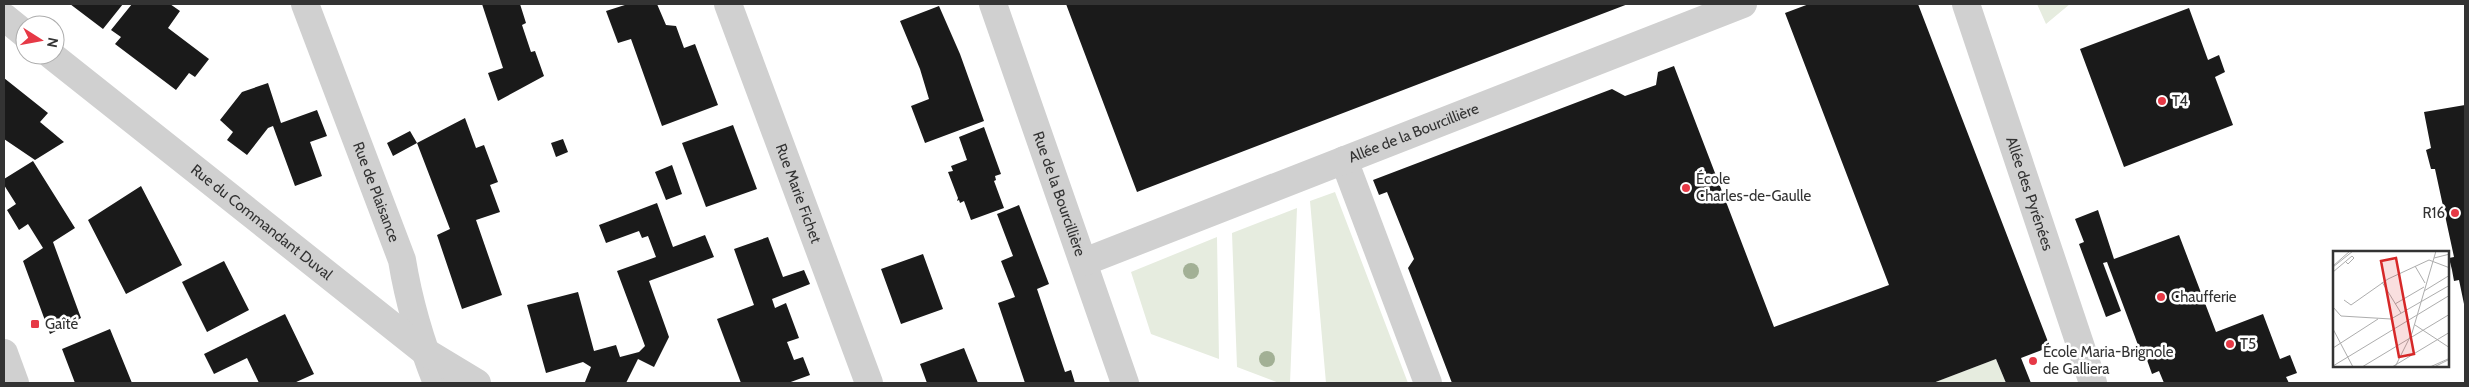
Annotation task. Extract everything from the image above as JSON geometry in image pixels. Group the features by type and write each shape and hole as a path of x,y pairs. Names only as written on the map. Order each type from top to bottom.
{"street":[{"name":"Rue de Plaisance","path":"305,4 402,260 407,292 424,351 437,383"},
{"name":"Rue Marie Fichet","path":"728,4 869,383"},
{"name":"Rue de la Bourcillière","path":"993,4 1125,383"},
{"name":"Allée de la Bourcillière","path":"1084,262 1743,4"},
{"name":"Allée des Pyrénées","path":"1966,4 2094,383"},
{"path":"4,17 15,26"},
{"name":"Rue du Commandant Duval","path":"64,65 424,351 477,383"},
{"path":"1344,160 1428,383"},
{"path":"4,353 15,383"}],"shaded area":[{"path":"2037,4 2070,4 2046,24"},
{"path":"1335,192 1408,383 1326,383 1310,201"},
{"path":"1297,208 1290,383 1279,383 1237,367 1232,233"},
{"path":"1217,237 1219,359 1151,334 1131,272"},
{"path":"1996,359 2006,383 1933,383"}],"building":[{"path":"70,4 123,4 103,29"},
{"path":"132,4 170,4 180,11 168,28 209,59 195,77 189,73 176,90 115,44 121,37 111,30"},
{"path":"482,4 520,4 526,23 522,25 531,52 535,51 544,76 498,101 488,73 503,68"},
{"path":"628,4 657,4 666,25 676,26 684,48 695,44 718,105 662,126 631,39 618,43 606,11"},
{"path":"1066,4 1628,4 1137,192"},
{"name":"École Charles-de-Gaulle","path":"1809,4 1918,4 2050,347 2021,358 2031,383 2006,383 1996,359 1933,383 1452,383 1408,268 1414,259 1387,192 1379,195 1373,180 1612,89 1625,96 1656,85 1658,72 1674,66 1774,327 1889,285 1785,13"},
{"path":"939,6 960,54 984,121 925,143 911,106 929,99 920,69 900,21"},
{"name":"T4","path":"2189,8 2208,60 2219,55 2225,72 2215,77 2233,125 2124,167 2080,49"},
{"path":"4,78 48,113 40,122 64,142 35,160 4,139"},
{"path":"268,83 281,123 317,110 327,136 310,142 322,176 295,186 273,126 268,128 247,155 227,140 233,132 220,120 242,92"},
{"name":"R16","path":"2465,105 2464,304 2459,280 2454,281 2449,258 2454,257 2435,169 2431,169 2426,150 2431,148 2424,112"},
{"path":"465,118 476,148 484,145 498,182 490,185 500,212 476,220 502,295 462,309 437,235 450,229 417,143"},
{"path":"733,125 757,189 706,207 682,143"},
{"path":"984,127 1001,174 995,176 996,180 994,181 1004,208 971,220 964,201 960,203 959,200 957,201 958,198 948,172 953,171 951,166 967,160 959,137"},
{"path":"410,131 417,143 393,156 387,143"},
{"path":"563,139 568,152 556,157 551,143"},
{"path":"33,161 75,228 53,242 81,318 50,334 23,261 43,248 28,224 19,230 7,210 16,204 4,185 4,179"},
{"path":"672,165 682,194 666,200 655,172"},
{"path":"141,186 182,265 126,294 88,220"},
{"path":"657,203 673,247 705,235 714,257 649,281 669,337 654,367 638,359 626,383 585,382 591,367 583,362 546,373 527,305 578,292 594,351 616,345 620,357 639,352 645,346 617,271 656,257 648,236 642,238 639,231 606,243 599,225"},
{"path":"1019,205 1049,284 1037,289 1065,372 1071,370 1075,383 1025,383 998,303 1015,297 1001,261 1013,256 997,214"},
{"path":"2098,210 2114,259 2179,235 2216,332 2263,314 2280,359 2290,355 2297,373 2286,377 2289,383 2164,383 2159,371 2152,374 2147,360 2144,361 2107,262 2103,263 2121,311 2106,317 2079,244 2084,242 2075,219"},
{"path":"768,237 783,277 804,270 810,284 772,299 775,308 786,303 799,338 787,342 794,360 803,357 810,375 788,383 741,383 717,319 754,305 734,249"},
{"path":"923,254 943,309 901,324 881,269"},
{"path":"224,261 249,310 207,332 182,282"},
{"path":"285,314 314,374 294,383 259,383 247,358 214,374 204,354"},
{"path":"110,329 132,383 75,383 62,349"},
{"path":"964,348 978,383 927,383 920,364"}],"place":[{"name":"T4","path":"2162,101"},
{"name":"École Charles-de-Gaulle","path":"1686,188"},
{"name":"R16","path":"2455,213"},
{"name":"Chaufferie","path":"2161,297"},
{"name":"Gaîté","path":"35,324"},
{"name":"T5","path":"2230,344"},
{"name":"École Maria-Brignole de Galliera","path":"2033,361"}]}
